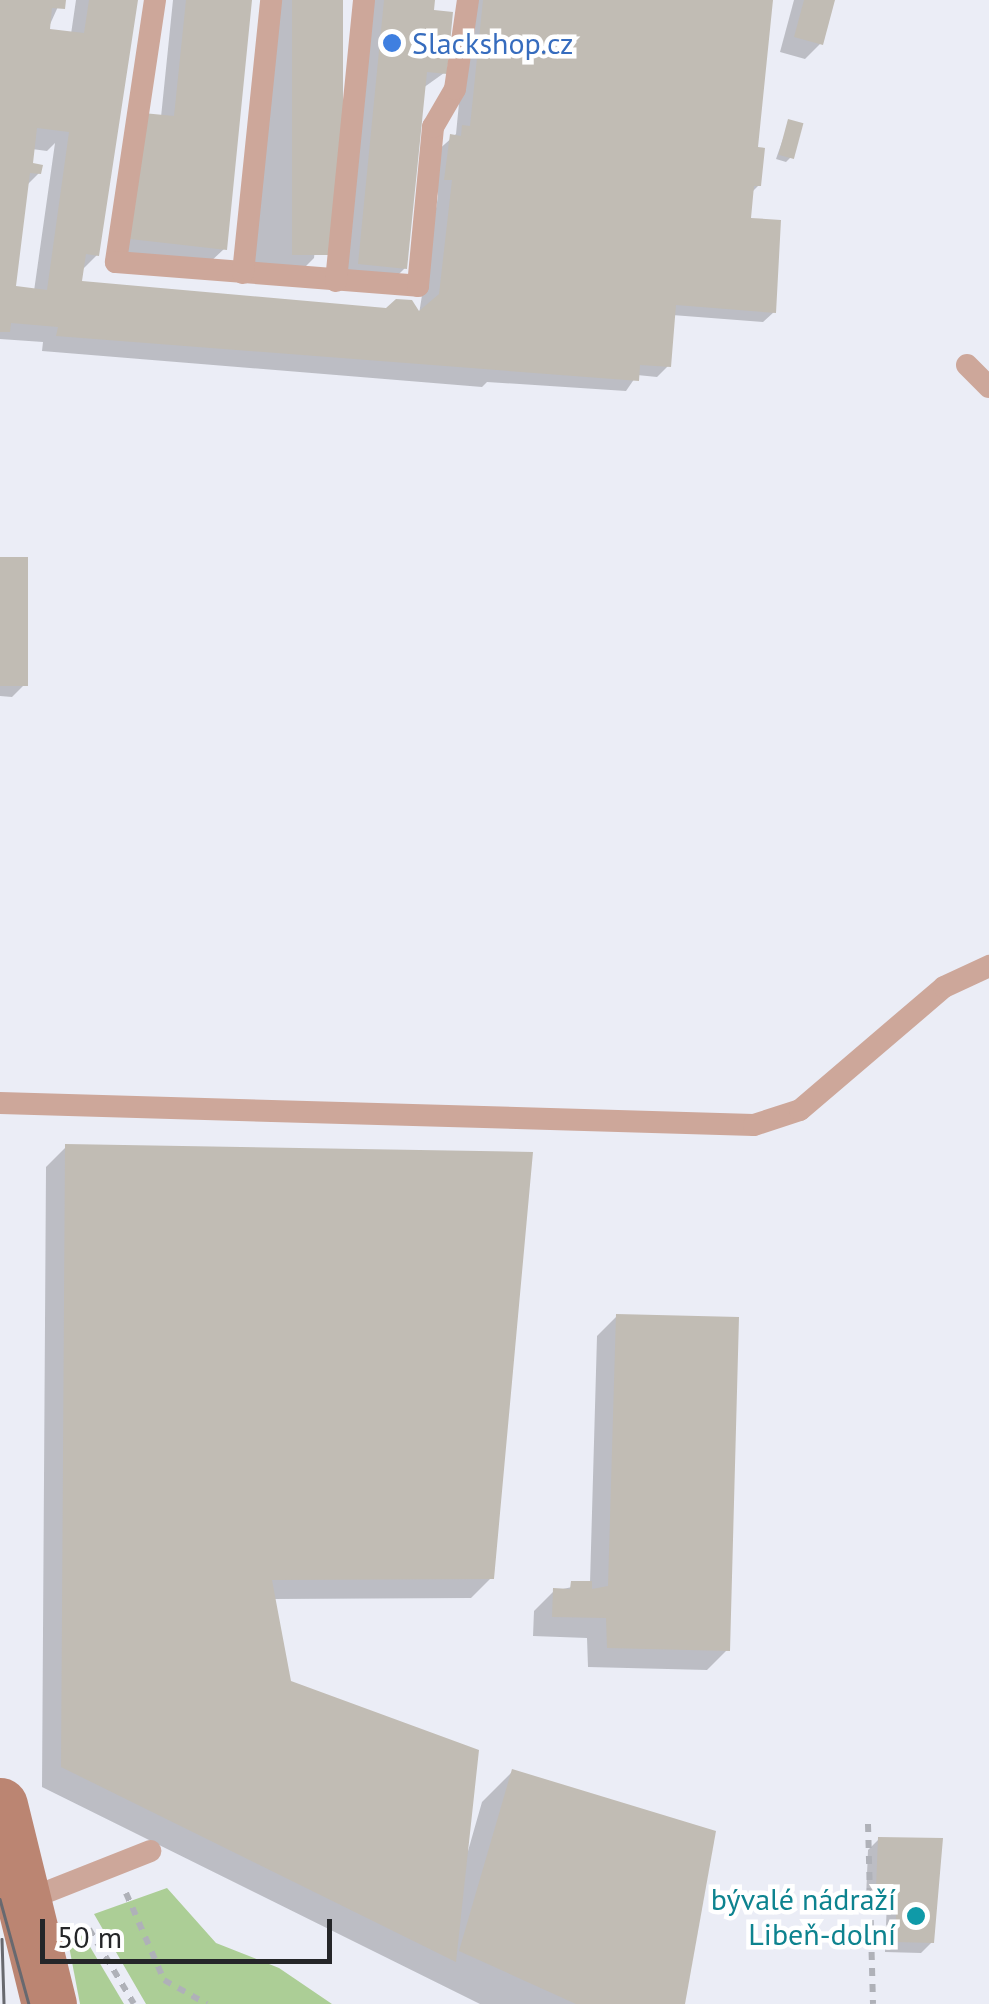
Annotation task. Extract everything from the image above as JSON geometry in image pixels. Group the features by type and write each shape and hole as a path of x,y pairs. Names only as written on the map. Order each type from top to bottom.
{"main road":[{"path":"0,1805 49,2004"}],"lane":[{"path":"155,0 116,262 418,286 434,126 455,89 468,0"},
{"path":"243,273 271,0"},
{"path":"336,280 364,0"},
{"path":"967,365 989,386"},
{"path":"0,1104 754,1126 800,1110 930,998 989,966"},
{"path":"24,1901 150,1850"}],"path":[{"path":"868,1824 873,2004"},
{"path":"114,1865 164,1980 207,2004"},
{"path":"89,1930 134,2004"}],"green space":[{"path":"167,1888 216,1943 279,1968 332,2004 146,2004 94,1914"},
{"path":"83,1935 124,2004 80,2004 68,1941"}],"building":[{"path":"0,0 66,0 65,9 52,8 50,29 84,33 89,0 138,0 99,256 86,254 82,281 386,308 396,299 412,300 419,311 439,294 452,180 444,180 450,134 461,136 462,125 470,126 483,0 773,0 758,147 765,148 761,186 754,186 751,218 781,220 776,313 676,305 671,367 640,365 639,381 56,336 58,327 11,323 10,332 0,332","holes":["37,128 69,132 47,290 16,286 30,173 41,174 43,165 33,163"]},
{"path":"186,0 252,0 227,250 130,239 143,113 174,116"},
{"path":"292,0 343,0 343,255 292,255"},
{"path":"384,0 435,0 434,10 453,12 447,74 427,72 407,269 358,264"},
{"path":"804,0 835,0 823,45 794,37"},
{"path":"788,119 803,123 794,159 778,155"},
{"path":"0,557 28,557 28,686 0,686"},
{"path":"65,1144 533,1152 494,1579 272,1580 291,1681 479,1750 456,1962 61,1767"},
{"path":"616,1314 739,1317 730,1651 607,1648 606,1618 552,1617 553,1588 570,1589 571,1581 592,1581 592,1589 608,1586"},
{"path":"512,1769 716,1831 685,2004 576,2004 459,1951"},
{"name":"bývalé nádraží Libeň-dolní","path":"878,1837 943,1838 934,1943 895,1942 897,1889 876,1889"}],"tram line":[{"path":"0,1899 29,2004"},
{"path":"2,1939 4,2004"}],"place":[{"name":"Slackshop.cz","path":"392,43"},
{"name":"bývalé nádraží Libeň-dolní","path":"916,1916"}]}
